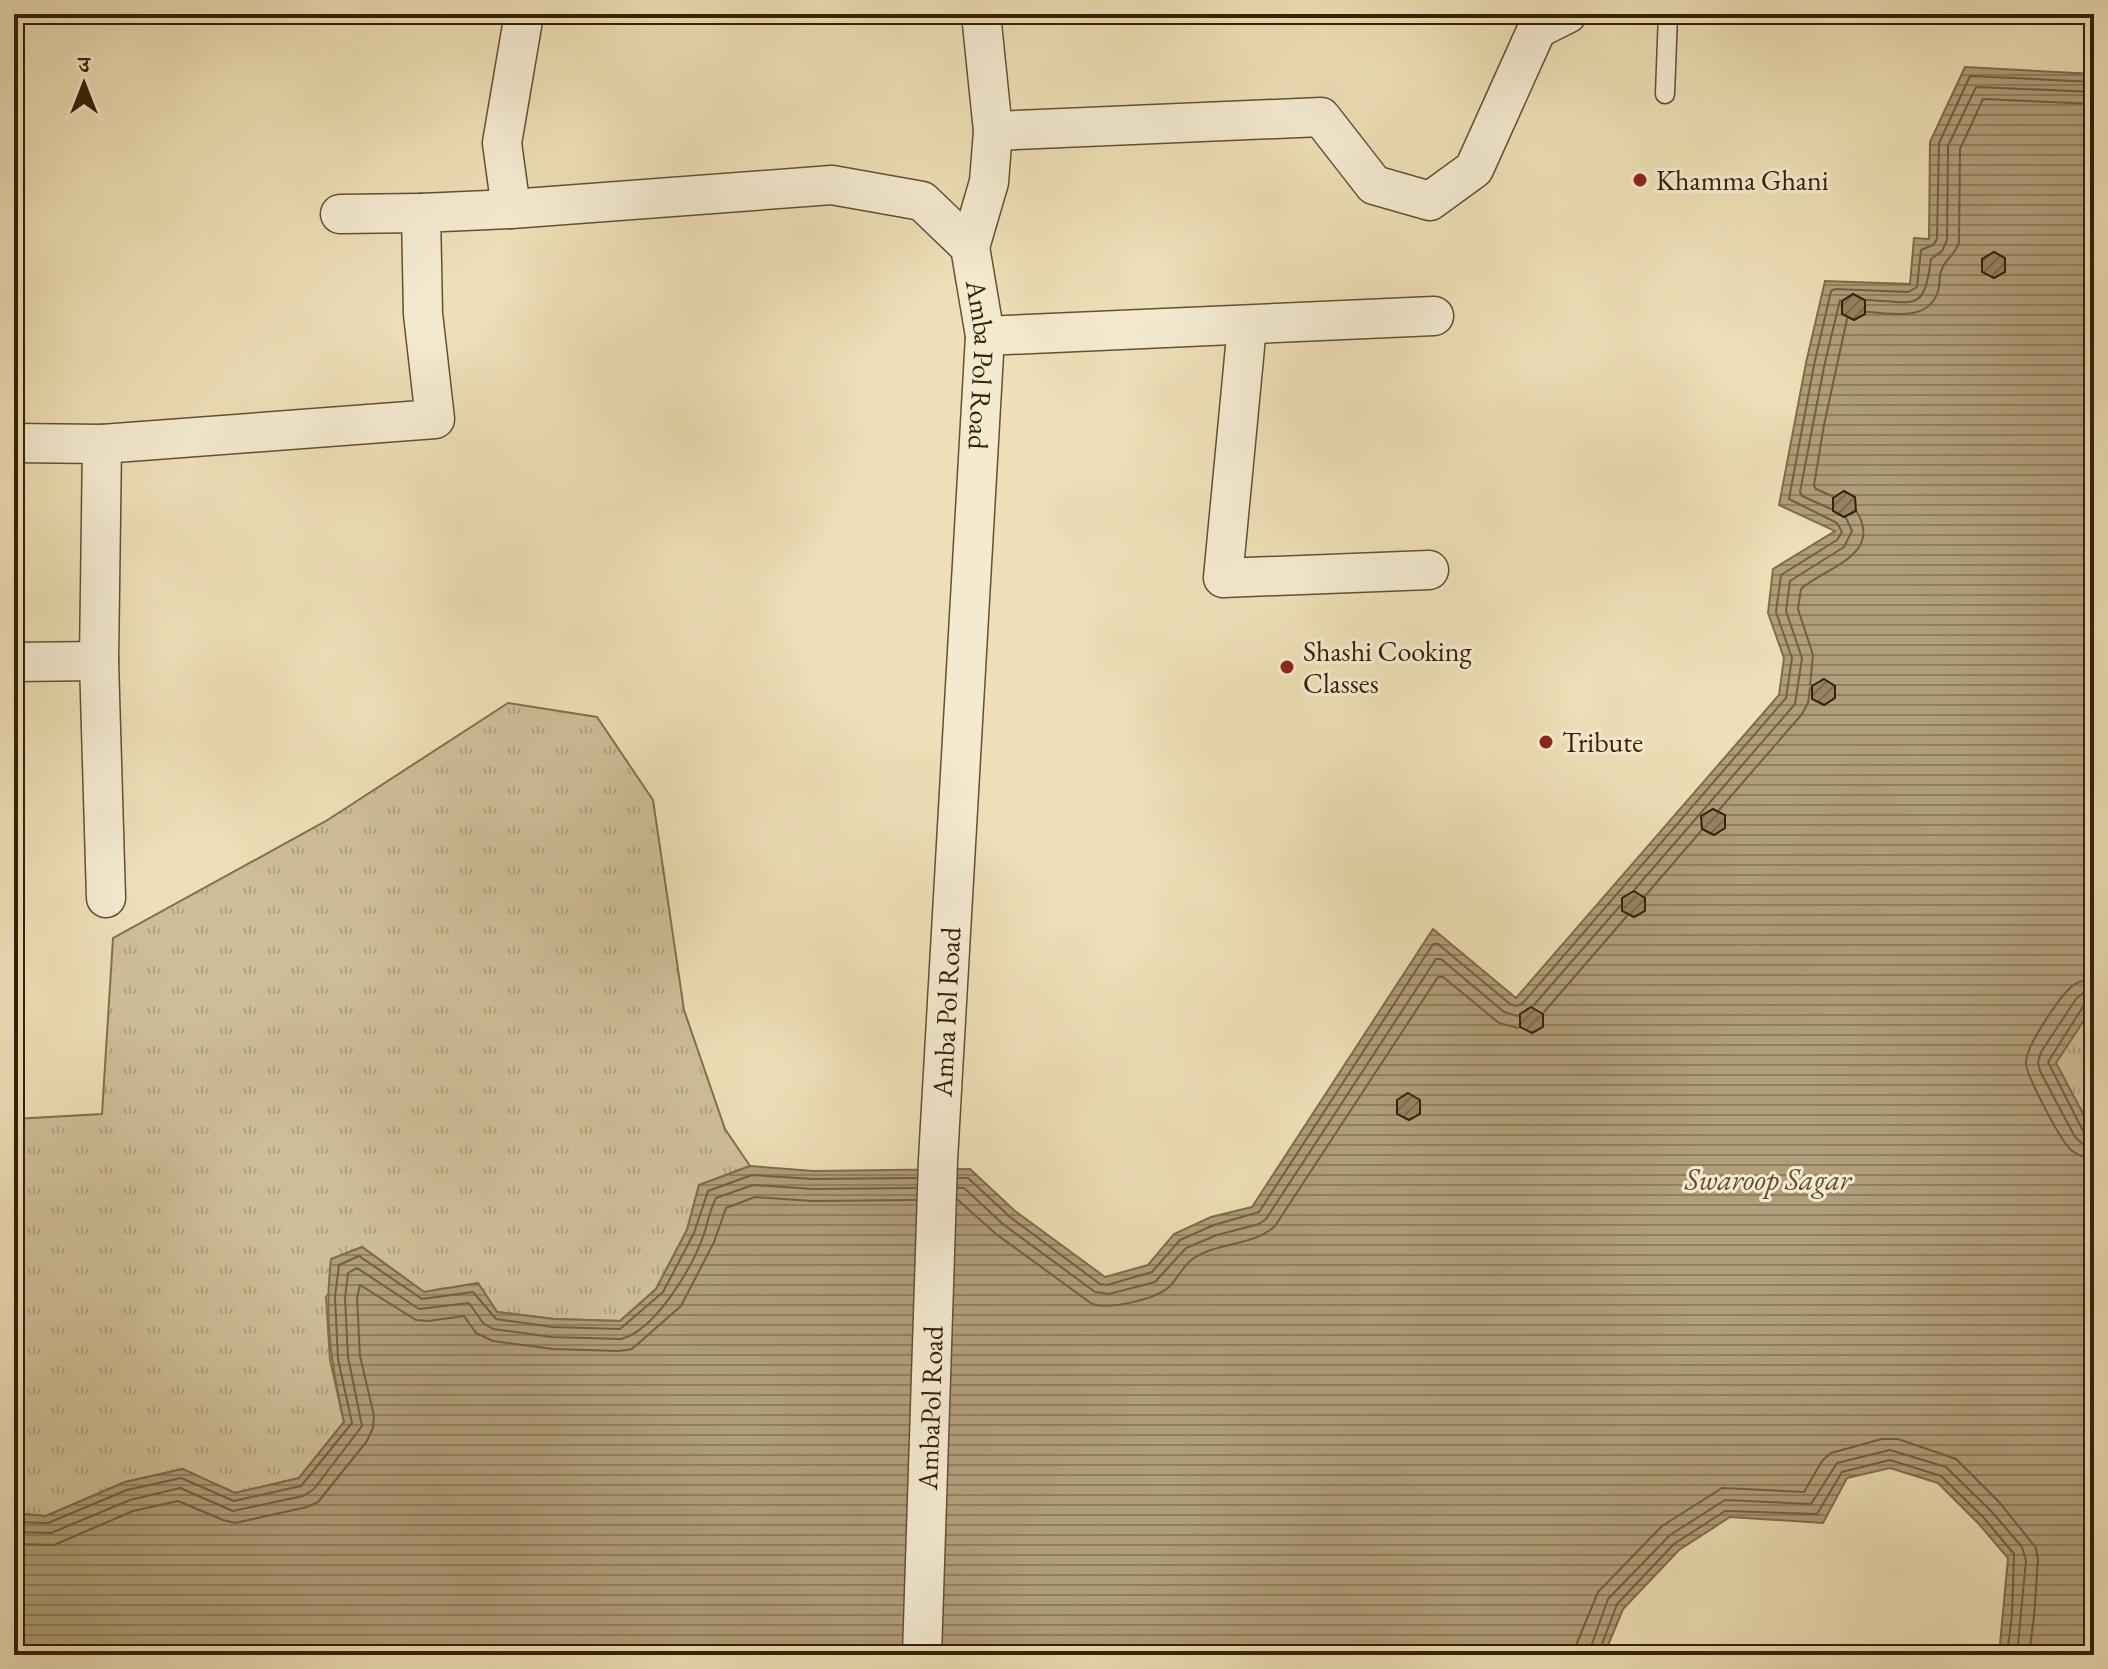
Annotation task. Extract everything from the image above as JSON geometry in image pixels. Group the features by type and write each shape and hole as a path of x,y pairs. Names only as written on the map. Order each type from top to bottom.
{"street":[{"path":"511,209 502,143 524,14"},
{"path":"970,247 989,182 993,131 981,14"},
{"path":"993,131 1321,117 1374,185 1430,201 1474,169 1537,29 1567,14"},
{"name":"Amba Pol Road","path":"340,214 511,209 832,185 922,201 970,247 985,336 938,1160"},
{"path":"14,443 102,444 435,419 423,314 421,213"},
{"path":"985,336 1434,316"},
{"path":"1247,326 1223,578 1429,570"},
{"path":"102,444 99,661 106,898"},
{"path":"14,662 99,661"},
{"name":"AmbaPol Road","path":"922,1655 938,1160"}],"lane":[{"path":"1665,94 1668,14"}],"green space":[{"path":"508,703 597,717 653,800 684,1010 725,1129 750,1166 699,1185 687,1230 656,1289 620,1321 554,1319 497,1312 478,1283 424,1292 362,1247 326,1297 330,1360 344,1422 299,1478 235,1493 182,1469 125,1482 46,1516 14,1513 14,1119 102,1114 113,938 326,821"},
{"path":"2094,1005 2094,1134 2055,1062"}],"water":[{"name":"Swaroop Sagar","path":"1965,67 2094,74 2094,1005 2056,1063 2094,1134 2094,1655 1999,1655 2008,1558 1938,1483 1890,1468 1847,1478 1823,1523 1730,1517 1679,1550 1623,1609 1604,1655 14,1655 14,1513 46,1516 125,1482 183,1469 235,1493 299,1478 344,1422 330,1341 328,1301 331,1259 362,1247 424,1292 478,1283 497,1312 554,1319 620,1321 656,1289 687,1230 699,1185 750,1166 813,1171 970,1169 1015,1211 1105,1277 1148,1265 1174,1234 1211,1217 1252,1207 1433,929 1516,998 1779,695 1784,658 1768,613 1773,569 1835,531 1779,505 1825,281 1910,284 1914,238 1929,239 1930,142"}],"building":[{"path":"1994,252 2005,258 2005,272 1994,278 1982,272 1982,259"},
{"path":"1853,294 1865,300 1865,314 1854,320 1842,314 1842,301"},
{"path":"1844,491 1855,497 1856,511 1844,517 1833,511 1833,498"},
{"path":"1824,679 1835,686 1835,698 1824,705 1812,699 1812,686"},
{"path":"1713,809 1725,815 1725,828 1714,835 1702,829 1701,816"},
{"path":"1634,891 1645,898 1645,911 1634,917 1622,911 1622,898"},
{"path":"1531,1007 1543,1014 1543,1027 1532,1033 1520,1027 1520,1014"},
{"path":"1408,1093 1420,1100 1420,1114 1409,1120 1397,1114 1397,1100"}],"place":[{"name":"Khamma Ghani","path":"1640,180"},
{"name":"Shashi Cooking Classes","path":"1287,667"},
{"name":"Tribute","path":"1546,742"}]}
